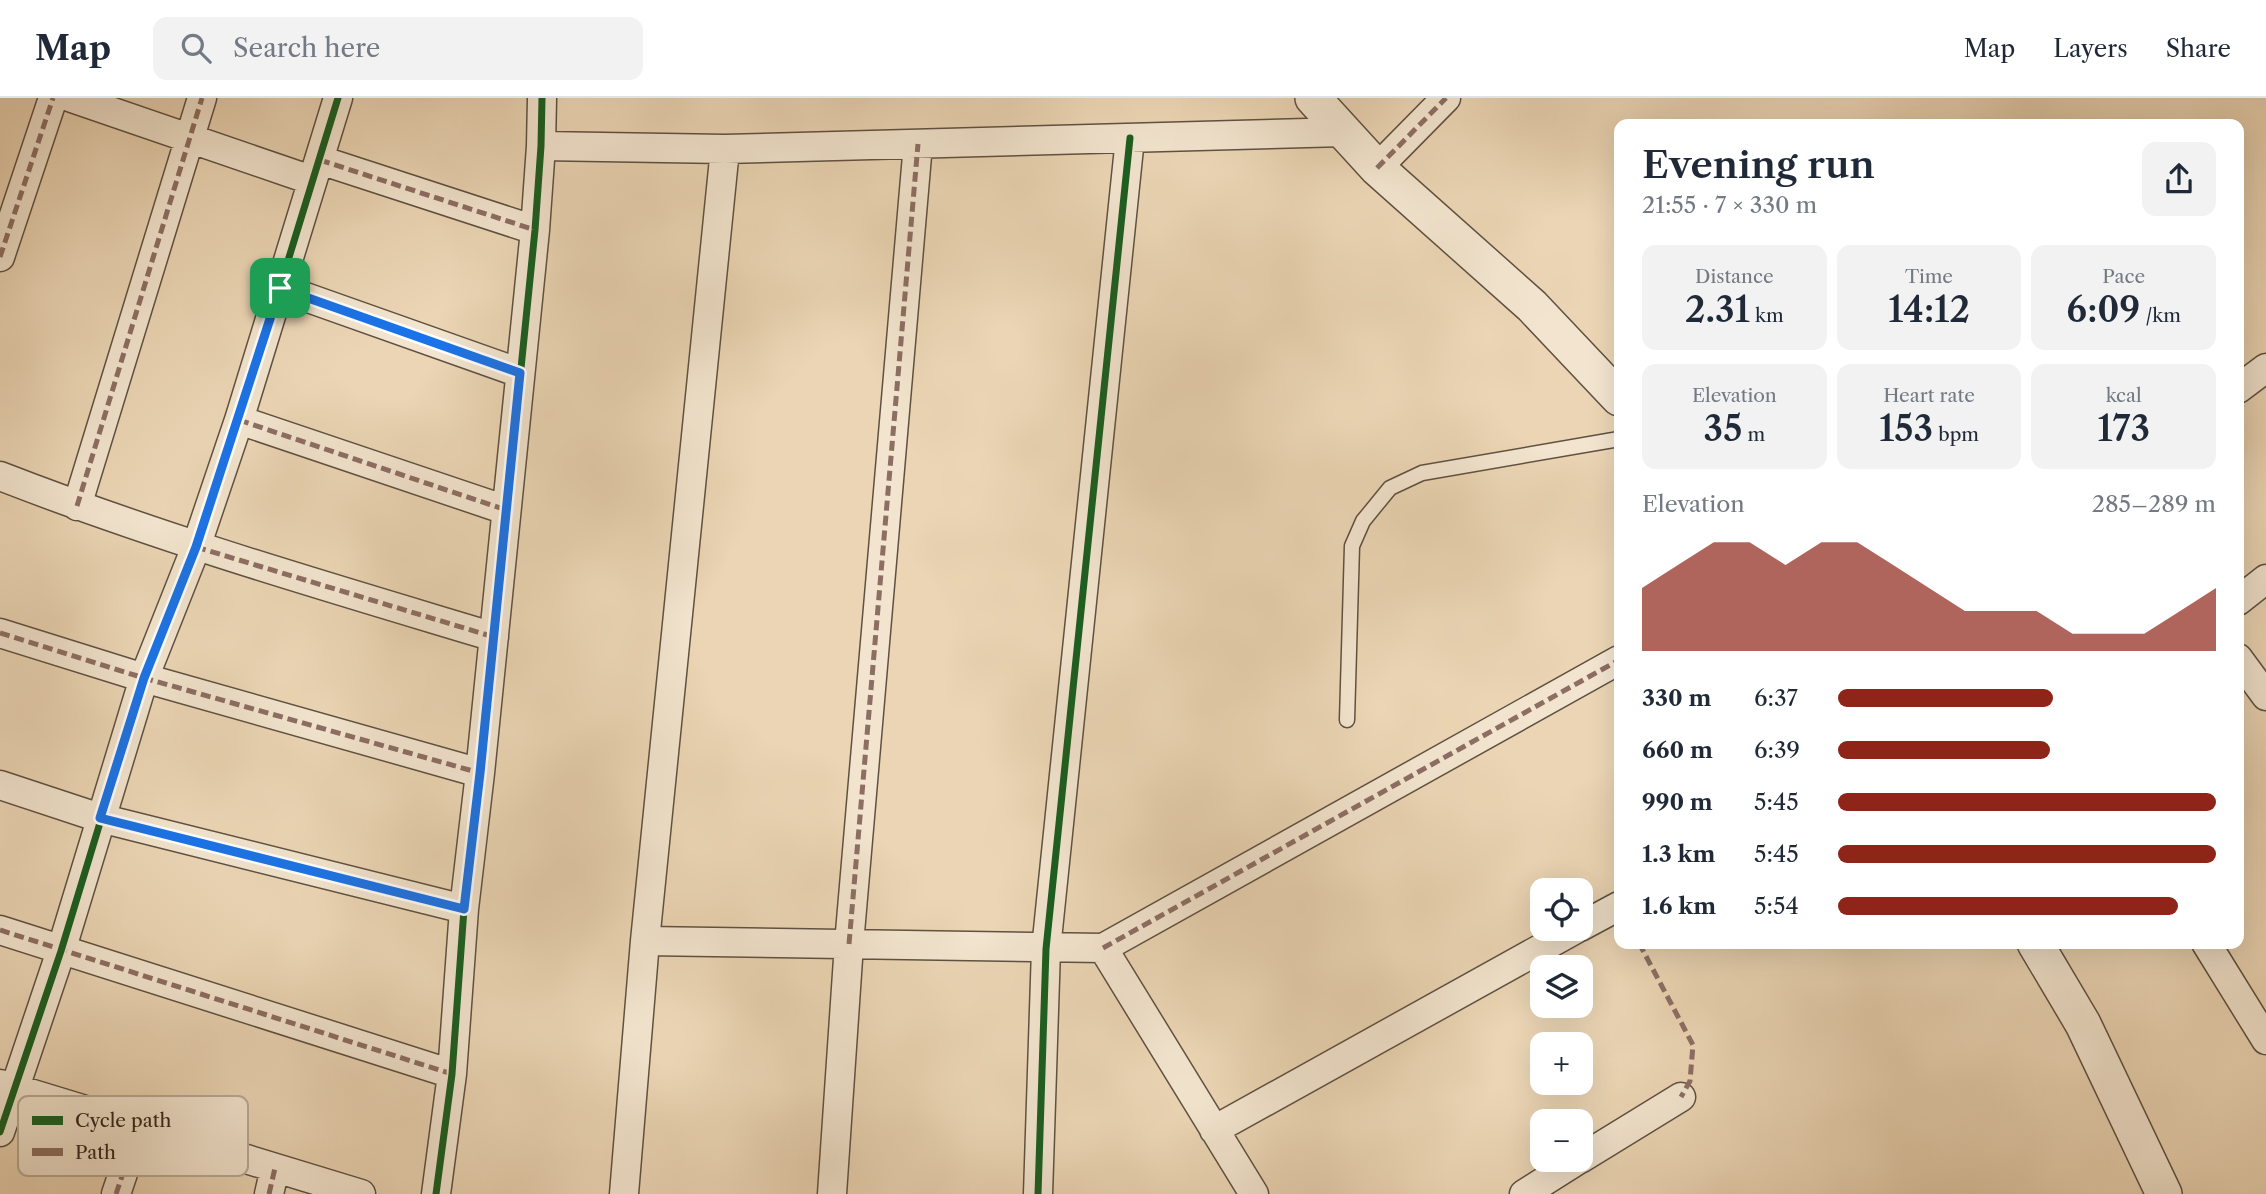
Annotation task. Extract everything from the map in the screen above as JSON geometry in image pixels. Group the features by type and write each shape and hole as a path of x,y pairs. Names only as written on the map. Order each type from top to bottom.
{"street":[{"path":"0,257 6,216 53,98"},
{"path":"72,98 191,137 535,230"},
{"path":"77,506 202,98"},
{"path":"0,1132 8,1086 61,951 144,678 196,547 239,420 338,98"},
{"path":"436,1194 452,1074 464,909 535,230 542,98"},
{"path":"1313,98 1377,168 1532,306 1614,393"},
{"path":"1377,168 1446,98"},
{"path":"541,146 725,149 1344,132"},
{"path":"1038,1194 1046,949 1130,138"},
{"path":"832,1194 849,944 918,144"},
{"path":"624,1194 645,941 725,149"},
{"path":"280,288 520,373"},
{"path":"2244,384 2266,368"},
{"path":"239,420 506,510"},
{"path":"0,476 196,547 494,637"},
{"path":"2244,596 2266,579"},
{"path":"0,633 144,678 480,773"},
{"path":"645,941 1103,948 1614,663"},
{"path":"2244,666 2266,696"},
{"path":"0,785 100,818 464,909"},
{"path":"1593,920 1614,909"},
{"path":"0,930 452,1074"},
{"path":"1214,1129 1554,941"},
{"path":"1103,948 1254,1194"},
{"path":"2039,949 2083,1024 2164,1194"},
{"path":"2210,949 2266,1040"},
{"path":"8,1086 40,1096"},
{"path":"1593,1151 1681,1097"},
{"path":"248,1171 272,1181 361,1194"},
{"path":"1524,1194 1560,1172"},
{"path":"116,1194 122,1176"}],"lane":[{"path":"1348,720 1352,546 1363,521 1390,488 1422,473 1614,440"}],"marked path":[{"path":"0,257 53,98"},
{"path":"77,506 202,98"},
{"path":"1377,168 1446,98"},
{"path":"849,944 918,144"},
{"path":"320,160 535,230"},
{"path":"239,420 506,510"},
{"path":"196,547 494,637"},
{"path":"0,633 144,678 480,773"},
{"path":"1103,948 1614,663"},
{"path":"0,930 452,1074"},
{"path":"1642,949 1693,1045 1690,1081 1681,1097"},
{"path":"269,1194 275,1168"},
{"path":"116,1194 122,1176"}],"cycle path":[{"path":"0,1132 61,951 144,678 196,547 239,420 338,98"},
{"path":"436,1194 452,1074 464,909 535,230 542,98"},
{"path":"1038,1194 1046,949 1130,138"}],"route":[{"path":"280,288 520,373 464,909 100,818 144,678 196,547 280,288"}]}
